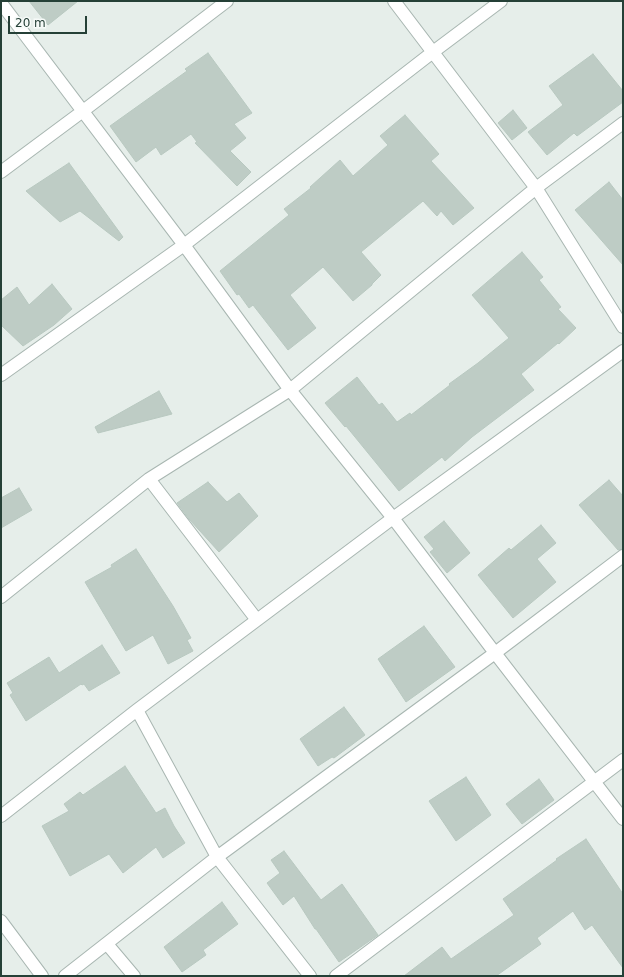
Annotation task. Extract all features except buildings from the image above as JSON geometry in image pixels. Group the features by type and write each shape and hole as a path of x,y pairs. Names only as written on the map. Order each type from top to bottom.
{"street":[{"path":"1,172 227,1"},
{"path":"394,1 536,188 623,327"},
{"path":"1,375 184,245 433,52 502,1"},
{"path":"1,3 184,245 290,390 393,518 623,818"},
{"path":"1,597 149,479 290,390 536,188 623,122"},
{"path":"1,816 137,710 393,518 623,351"},
{"path":"149,479 257,620"},
{"path":"65,976 217,857 495,653 623,556"},
{"path":"137,710 217,857 310,976"},
{"path":"336,976 594,780 623,760"},
{"path":"1,921 42,976"},
{"path":"107,944 134,976"}]}
